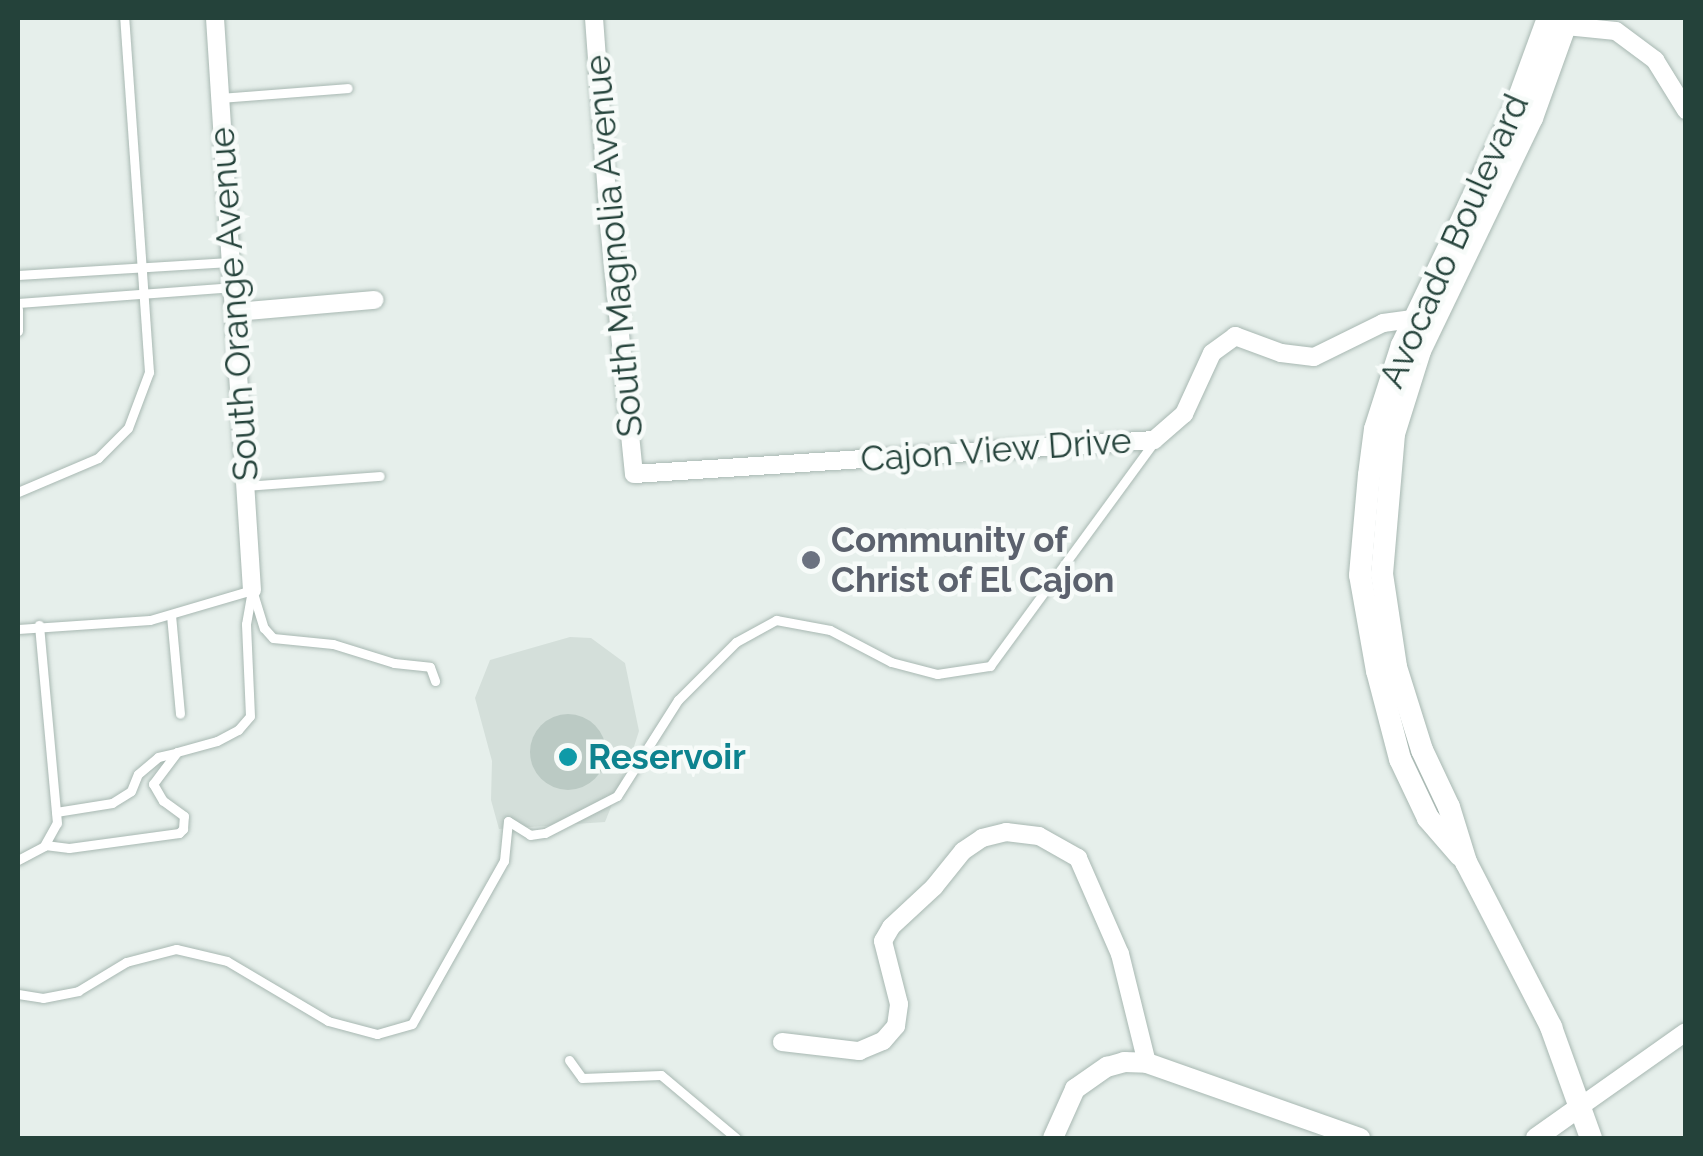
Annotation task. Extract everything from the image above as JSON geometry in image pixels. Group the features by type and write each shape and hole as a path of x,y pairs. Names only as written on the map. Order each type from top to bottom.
{"main road":[{"name":"Avocado Boulevard","path":"1466,862 1428,818 1400,759 1377,671 1360,574 1375,430 1413,319 1560,20"},
{"name":"Avocado Boulevard","path":"1560,20 1532,118 1420,352 1394,434 1382,574 1396,667 1417,738 1449,807 1466,862 1551,1027 1591,1138"}],"street":[{"name":"South Orange Avenue","path":"215,18 252,590"},
{"name":"South Magnolia Avenue","path":"594,18 608,224 634,474"},
{"path":"1560,20 1616,31 1655,60 1686,110"},
{"path":"236,312 374,300"},
{"name":"Cajon View Drive","path":"634,474 1154,440 1184,414 1212,354 1235,336 1282,353 1314,357 1384,324 1413,319"},
{"path":"782,1042 859,1051 882,1041 896,1026 899,1004 883,941 891,927 963,851 982,838 1006,832 1039,836 1078,858 1120,954 1147,1063"},
{"path":"1536,1138 1686,1032"},
{"path":"1053,1138 1075,1088 1107,1066 1147,1063 1360,1138"}],"lane":[{"path":"18,492 98,458 128,428 148,372 124,18"},
{"path":"221,98 348,88"},
{"path":"18,275 232,261"},
{"path":"18,331 18,306 234,287"},
{"path":"18,994 42,998 78,991 126,962 176,949 227,961 328,1021 377,1034 412,1024 504,862 508,821 530,835 545,832 617,796 678,700 736,642 776,620 830,630 891,662 937,674 990,666 1154,440"},
{"path":"246,486 380,476"},
{"path":"18,628 171,616 252,590"},
{"path":"252,590 264,628 273,638 333,644 394,663 430,668 435,680"},
{"path":"56,812 112,803 131,791 138,774 158,757 238,730 250,716 246,624 252,590"},
{"path":"171,616 180,714"},
{"path":"18,860 45,845 57,823 39,625"},
{"path":"45,845 69,848 178,833 184,816 163,801 153,784 177,752"},
{"path":"569,1060 582,1078 661,1074 736,1138"}],"shaded area":[{"path":"570,637 591,638 625,663 639,731 629,762 605,822 499,829 491,800 492,761 475,698 490,660"}],"building":[{"name":"Reservoir","path":"568,714 595,725 606,752 595,779 568,790 541,779 530,752 541,725"}],"place":[{"name":"Community of Christ of El Cajon","path":"811,560"},
{"name":"Reservoir","path":"568,757"}]}
